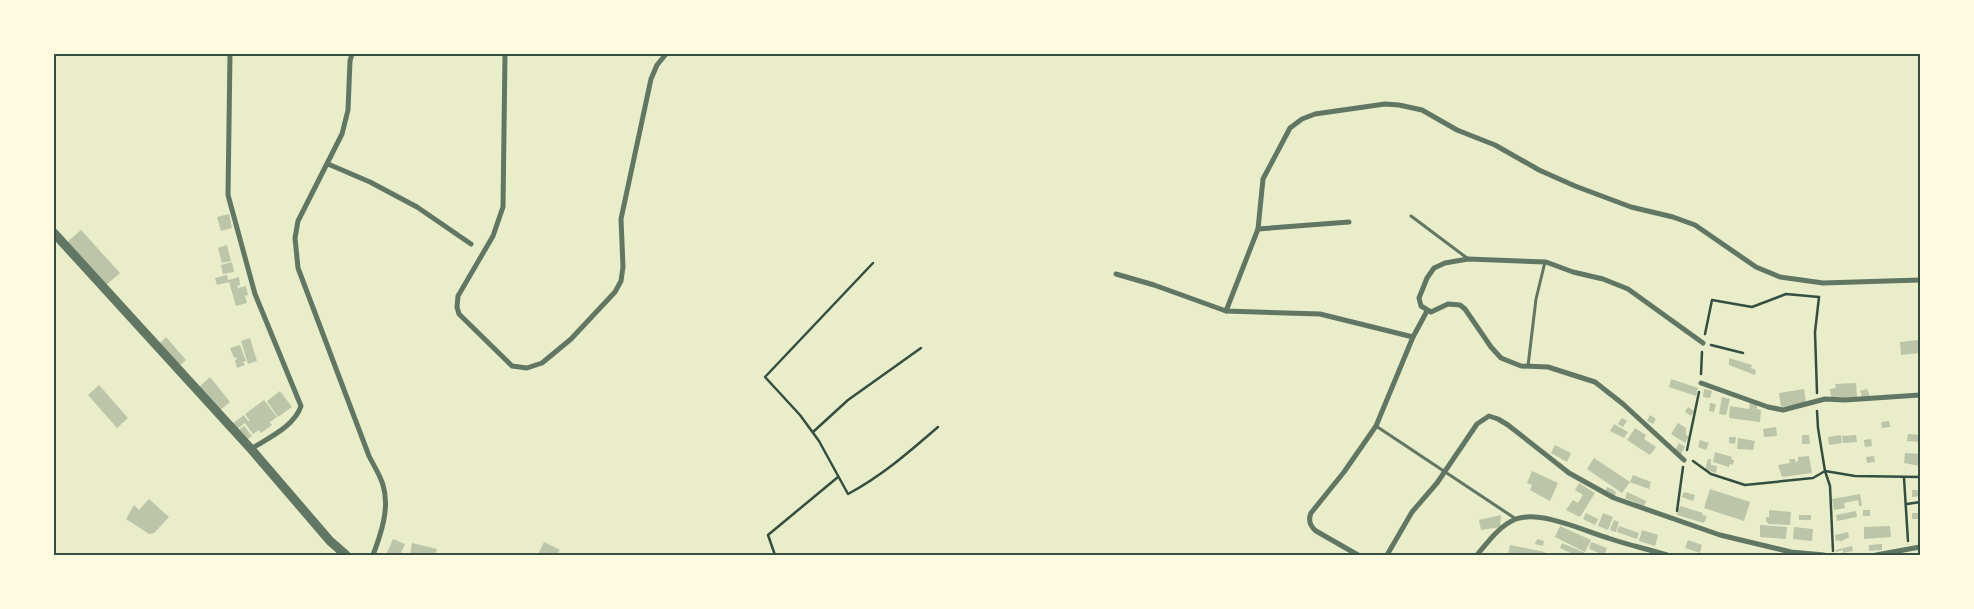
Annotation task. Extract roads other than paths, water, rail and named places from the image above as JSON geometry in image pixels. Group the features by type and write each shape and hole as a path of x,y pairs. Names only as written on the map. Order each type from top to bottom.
{"street":[{"path":"230,54 228,196 254,294 301,406 292,422 252,449"},
{"path":"352,54 348,110 342,134 298,221 295,238 298,268 370,456 383,485 386,504 381,534 374,555"},
{"path":"505,54 503,207 493,236 458,296 457,307 459,314 512,366 527,368 542,363 571,339 614,292 621,281 623,267 621,219 651,80 657,65 666,54"},
{"path":"1226,311 1258,229 1263,179 1284,136 1296,122 1308,116 1372,105 1399,105 1422,110 1457,130 1495,145 1539,170 1575,186 1631,206 1695,225 1768,273 1791,280 1823,282 1920,280"},
{"path":"328,164 370,182 417,207 471,244"},
{"path":"1258,229 1349,222"},
{"path":"54,232 252,449 311,519 346,555"},
{"path":"1684,460 1623,404 1595,382 1548,367 1508,362 1496,353 1469,314 1460,305 1448,304 1435,311 1427,311 1421,306 1419,298 1430,272 1445,263 1468,259 1546,262 1573,272 1603,279 1628,289 1703,343"},
{"path":"1116,274 1154,285 1226,311 1320,314 1413,337"},
{"path":"1358,555 1316,531 1311,526 1309,518 1376,426 1413,337 1427,311"},
{"path":"1701,385 1768,407 1783,410 1817,400 1876,399 1920,395"},
{"path":"1387,555 1412,512 1445,471 1478,424 1489,416 1508,425 1570,473 1614,498 1720,536 1791,552 1824,555"},
{"path":"1477,555 1492,536 1516,519 1550,519 1667,555"},
{"path":"1876,555 1909,548 1920,548"}],"lane":[{"path":"1412,216 1468,259"},
{"path":"1528,366 1536,299 1546,262"},
{"path":"1376,426 1516,519"}]}
